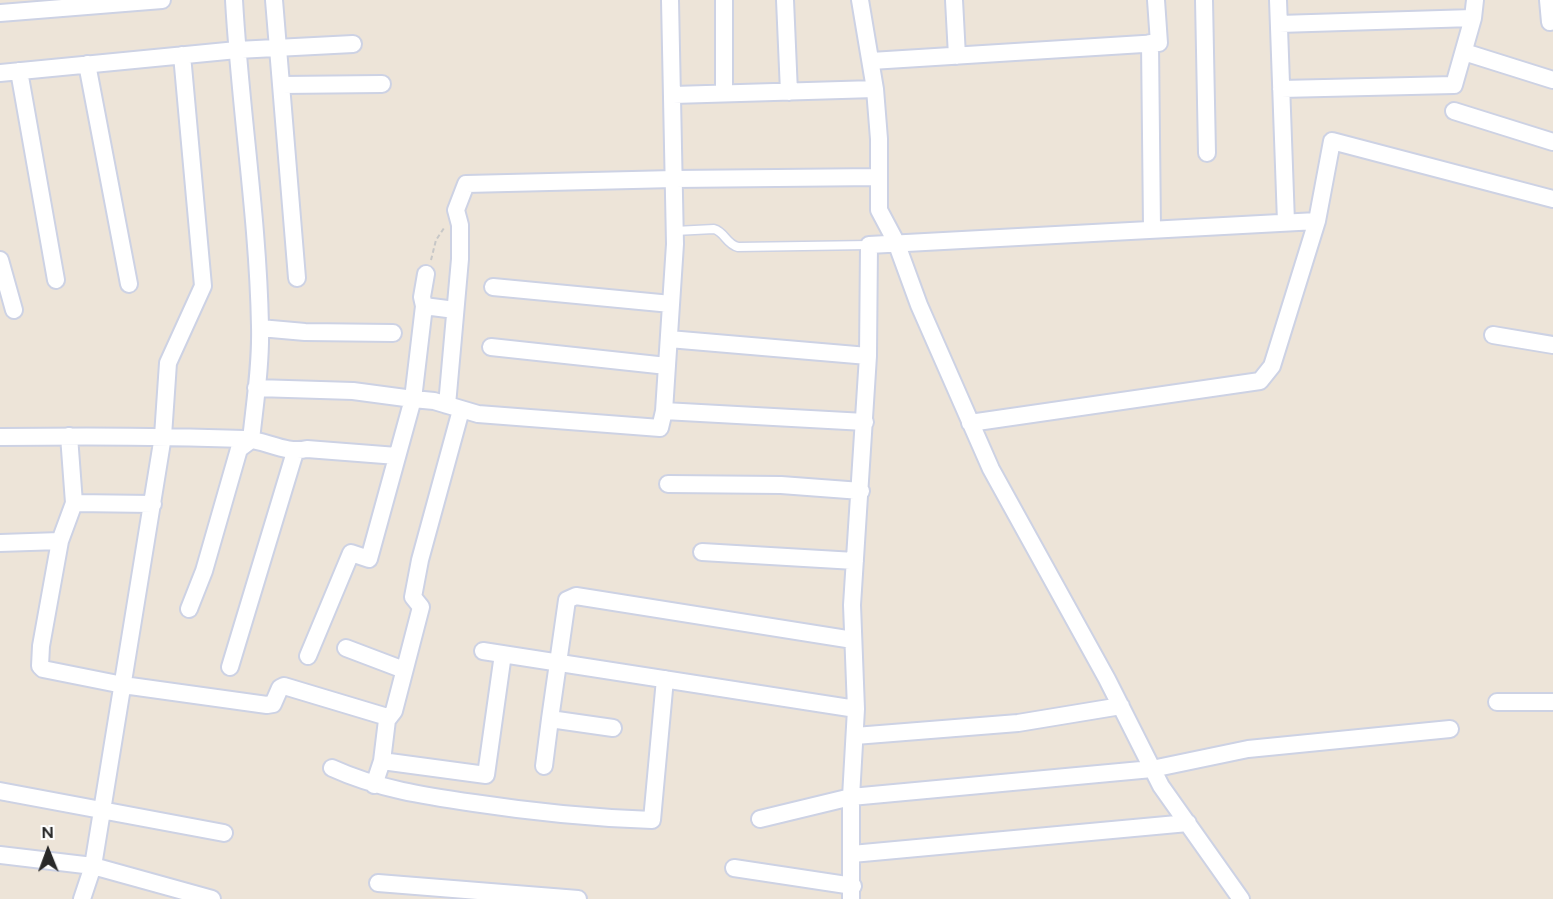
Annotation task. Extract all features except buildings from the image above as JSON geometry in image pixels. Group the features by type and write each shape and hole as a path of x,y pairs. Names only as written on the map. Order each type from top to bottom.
{"street":[{"path":"0,13 162,0"},
{"path":"189,609 204,571 239,450 251,440 256,388 260,328 255,230 234,0"},
{"path":"274,0 297,278"},
{"path":"256,388 353,391 413,399 478,414 660,428 664,411 675,231 670,0"},
{"path":"724,0 724,93"},
{"path":"785,0 789,92"},
{"path":"734,868 852,893 851,796 856,709 852,605 865,422 869,245 879,210 879,139 875,89 860,0"},
{"path":"954,0 957,56"},
{"path":"871,61 1159,43 1156,0"},
{"path":"1204,0 1207,153"},
{"path":"1278,0 1286,222"},
{"path":"1281,89 1454,85 1473,18 1475,0"},
{"path":"1548,0 1550,22"},
{"path":"1279,24 1473,18"},
{"path":"1150,43 1152,228"},
{"path":"0,73 237,50 353,44"},
{"path":"1464,52 1553,80"},
{"path":"82,899 93,866 153,504 163,436 168,363 203,286 182,55"},
{"path":"87,64 129,284"},
{"path":"19,71 56,280"},
{"path":"281,85 382,84"},
{"path":"673,94 875,89"},
{"path":"1454,111 1553,142"},
{"path":"970,423 1260,381 1272,366 1317,221 1332,141 1553,199"},
{"path":"374,785 382,761 387,720 394,711 421,607 414,597 420,560 454,407 455,310 460,225 456,210 466,184 879,177"},
{"path":"879,210 896,242 919,305 991,470 1121,706 1161,786 1241,899"},
{"path":"869,245 1152,228 1317,221"},
{"path":"0,260 14,310"},
{"path":"308,656 351,553 369,559 413,399 426,274"},
{"path":"493,287 671,304"},
{"path":"424,306 455,310"},
{"path":"260,328 304,332 393,333"},
{"path":"1493,335 1553,345"},
{"path":"669,339 868,356"},
{"path":"491,347 667,366"},
{"path":"664,411 865,422"},
{"path":"69,436 74,503 60,540 41,646 40,666 43,669 123,686 267,705 273,705 280,688 284,686 384,716 387,720"},
{"path":"0,437 163,436 251,440 295,452 307,449 397,456"},
{"path":"230,667 295,452"},
{"path":"668,484 781,485 861,491"},
{"path":"74,503 153,504"},
{"path":"0,543 60,540"},
{"path":"702,552 855,561"},
{"path":"544,766 567,600 576,596 853,640"},
{"path":"346,648 404,670"},
{"path":"483,651 856,709"},
{"path":"382,761 486,775 503,654"},
{"path":"332,768 374,785 403,793 522,810 652,820 665,678"},
{"path":"1497,702 1553,702"},
{"path":"855,736 1018,723 1121,706"},
{"path":"550,719 613,728"},
{"path":"760,819 851,796 1152,769 1206,756 1278,746 1450,729"},
{"path":"0,791 224,833"},
{"path":"852,854 1188,823"},
{"path":"0,855 93,866 212,899"},
{"path":"378,883 578,899"}],"lane":[{"path":"675,231 714,229 719,231 728,243 738,247 869,245"}],"path":[{"path":"426,274 435,240 456,210"}]}
